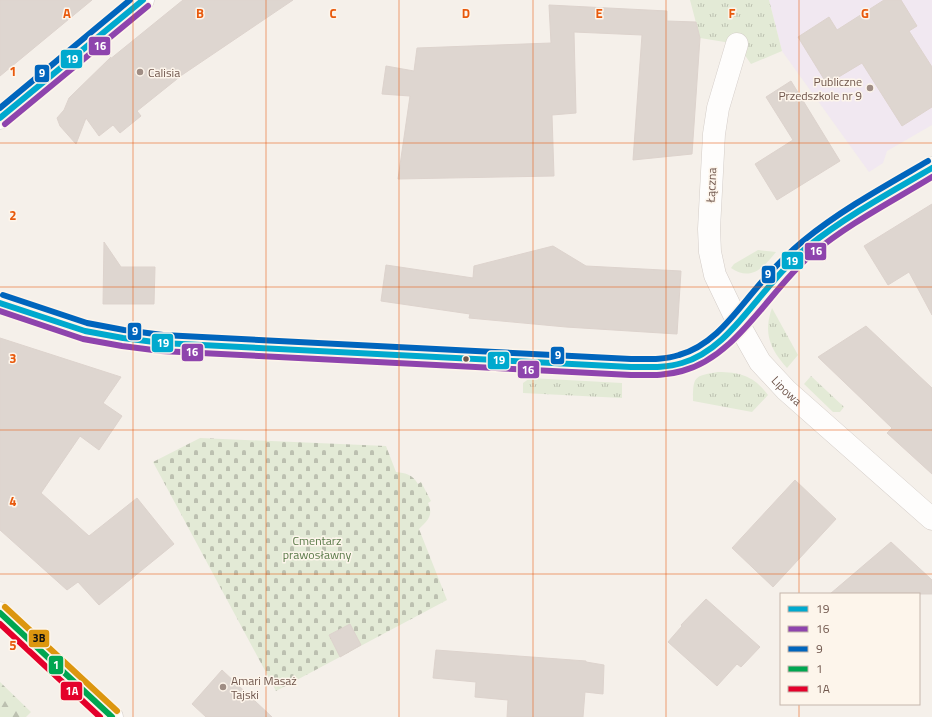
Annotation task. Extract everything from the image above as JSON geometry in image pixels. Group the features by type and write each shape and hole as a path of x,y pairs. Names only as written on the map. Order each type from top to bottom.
{"street":[{"path":"0,118 142,0"},
{"name":"Łączna","path":"737,44 718,108 714,134 709,229 710,252 716,275 738,323"},
{"path":"0,303 85,331 150,342 653,367 687,361 714,346 727,336 781,272 813,243 851,217 932,168"},
{"name":"Lipowa","path":"738,323 760,362 786,390 932,519"},
{"path":"0,613 112,717"}],"shaded area":[{"name":"Publiczne Przedszkole nr 9","path":"769,0 932,0 932,125 887,151 883,163 869,172 782,51"}],"green space":[{"path":"690,0 769,0 782,51 751,64 737,44 700,38"},
{"path":"758,250 776,252 767,263 751,273 745,274 731,268 734,264"},
{"path":"772,308 798,355 787,368 772,347 768,333 769,317"},
{"path":"718,372 734,373 747,377 758,384 768,395 752,412 693,401 696,379 700,376"},
{"path":"811,376 844,407 840,412 833,412 804,384"},
{"path":"530,378 622,383 622,398 523,393 523,383"},
{"name":"Cmentarz prawosławny","path":"200,438 386,446 396,472 409,475 414,478 418,484 421,482 431,501 428,503 430,508 429,518 419,529 447,600 276,691 153,462"},
{"path":"0,682 31,712 26,717 0,717"}],"building":[{"path":"0,0 92,0 0,76"},
{"name":"Calisia","path":"183,0 293,0 182,75 137,111 141,116 120,133 113,125 99,136 86,118 76,144 60,126 57,118 64,110 69,98 111,57 109,60"},
{"path":"884,0 901,0 917,26 909,31 932,67 932,107 902,126 862,63 827,84 798,37 829,17 837,30"},
{"path":"549,5 667,11 667,21 696,22 700,38 692,154 633,160 642,35 574,32 576,113 552,115 554,176 398,179 410,96 382,94 386,66 414,71 417,48 551,43"},
{"path":"791,81 840,161 777,200 755,164 793,140 766,97"},
{"path":"932,204 932,315 909,272 888,285 864,246"},
{"path":"104,242 121,267 155,267 154,304 103,304"},
{"path":"553,246 586,266 681,271 677,334 566,327 469,318 470,314 381,301 386,265 473,278 474,266"},
{"path":"866,326 932,388 932,474 887,433 892,428 818,357"},
{"path":"0,338 121,377 103,403 122,416 99,450 80,436 41,493 89,536 137,498 174,544 99,605 78,582 67,590 0,530"},
{"path":"795,480 836,519 773,587 732,548"},
{"path":"891,542 932,580 932,594 831,593"},
{"path":"706,599 760,647 741,667 737,664 717,686 668,642 682,626 681,625"},
{"path":"350,624 361,645 340,657 329,635"},
{"path":"436,650 586,661 604,665 603,694 585,692 583,717 507,717 508,700 475,697 476,682 433,678"},
{"name":"Amari Masaż Tajski","path":"222,670 272,717 206,717 192,704"}],"transit line":[{"name":"9","path":"0,108 130,0"},
{"name":"19","path":"0,118 143,0"},
{"name":"16","path":"5,124 148,6"},
{"name":"9","path":"3,295 87,323 163,335 631,359 667,358 691,351 712,337 730,320 777,265 796,247 818,230 864,199 928,161"},
{"name":"19","path":"0,303 85,331 162,343 631,367 670,366 694,358 716,345 735,327 771,284 806,248 836,226 932,168"},
{"name":"16","path":"0,311 83,339 161,351 631,375 669,374 682,371 702,363 720,352 752,320 782,285 812,254 855,223 932,177"},
{"name":"3B","path":"5,607 117,711"},
{"name":"1","path":"0,613 112,717"},
{"name":"1A","path":"0,624 100,717"}],"place":[{"name":"Calisia","path":"140,72"},
{"name":"Publiczne Przedszkole nr 9","path":"870,88"},
{"name":"Amari Masaż Tajski","path":"223,687"}]}
